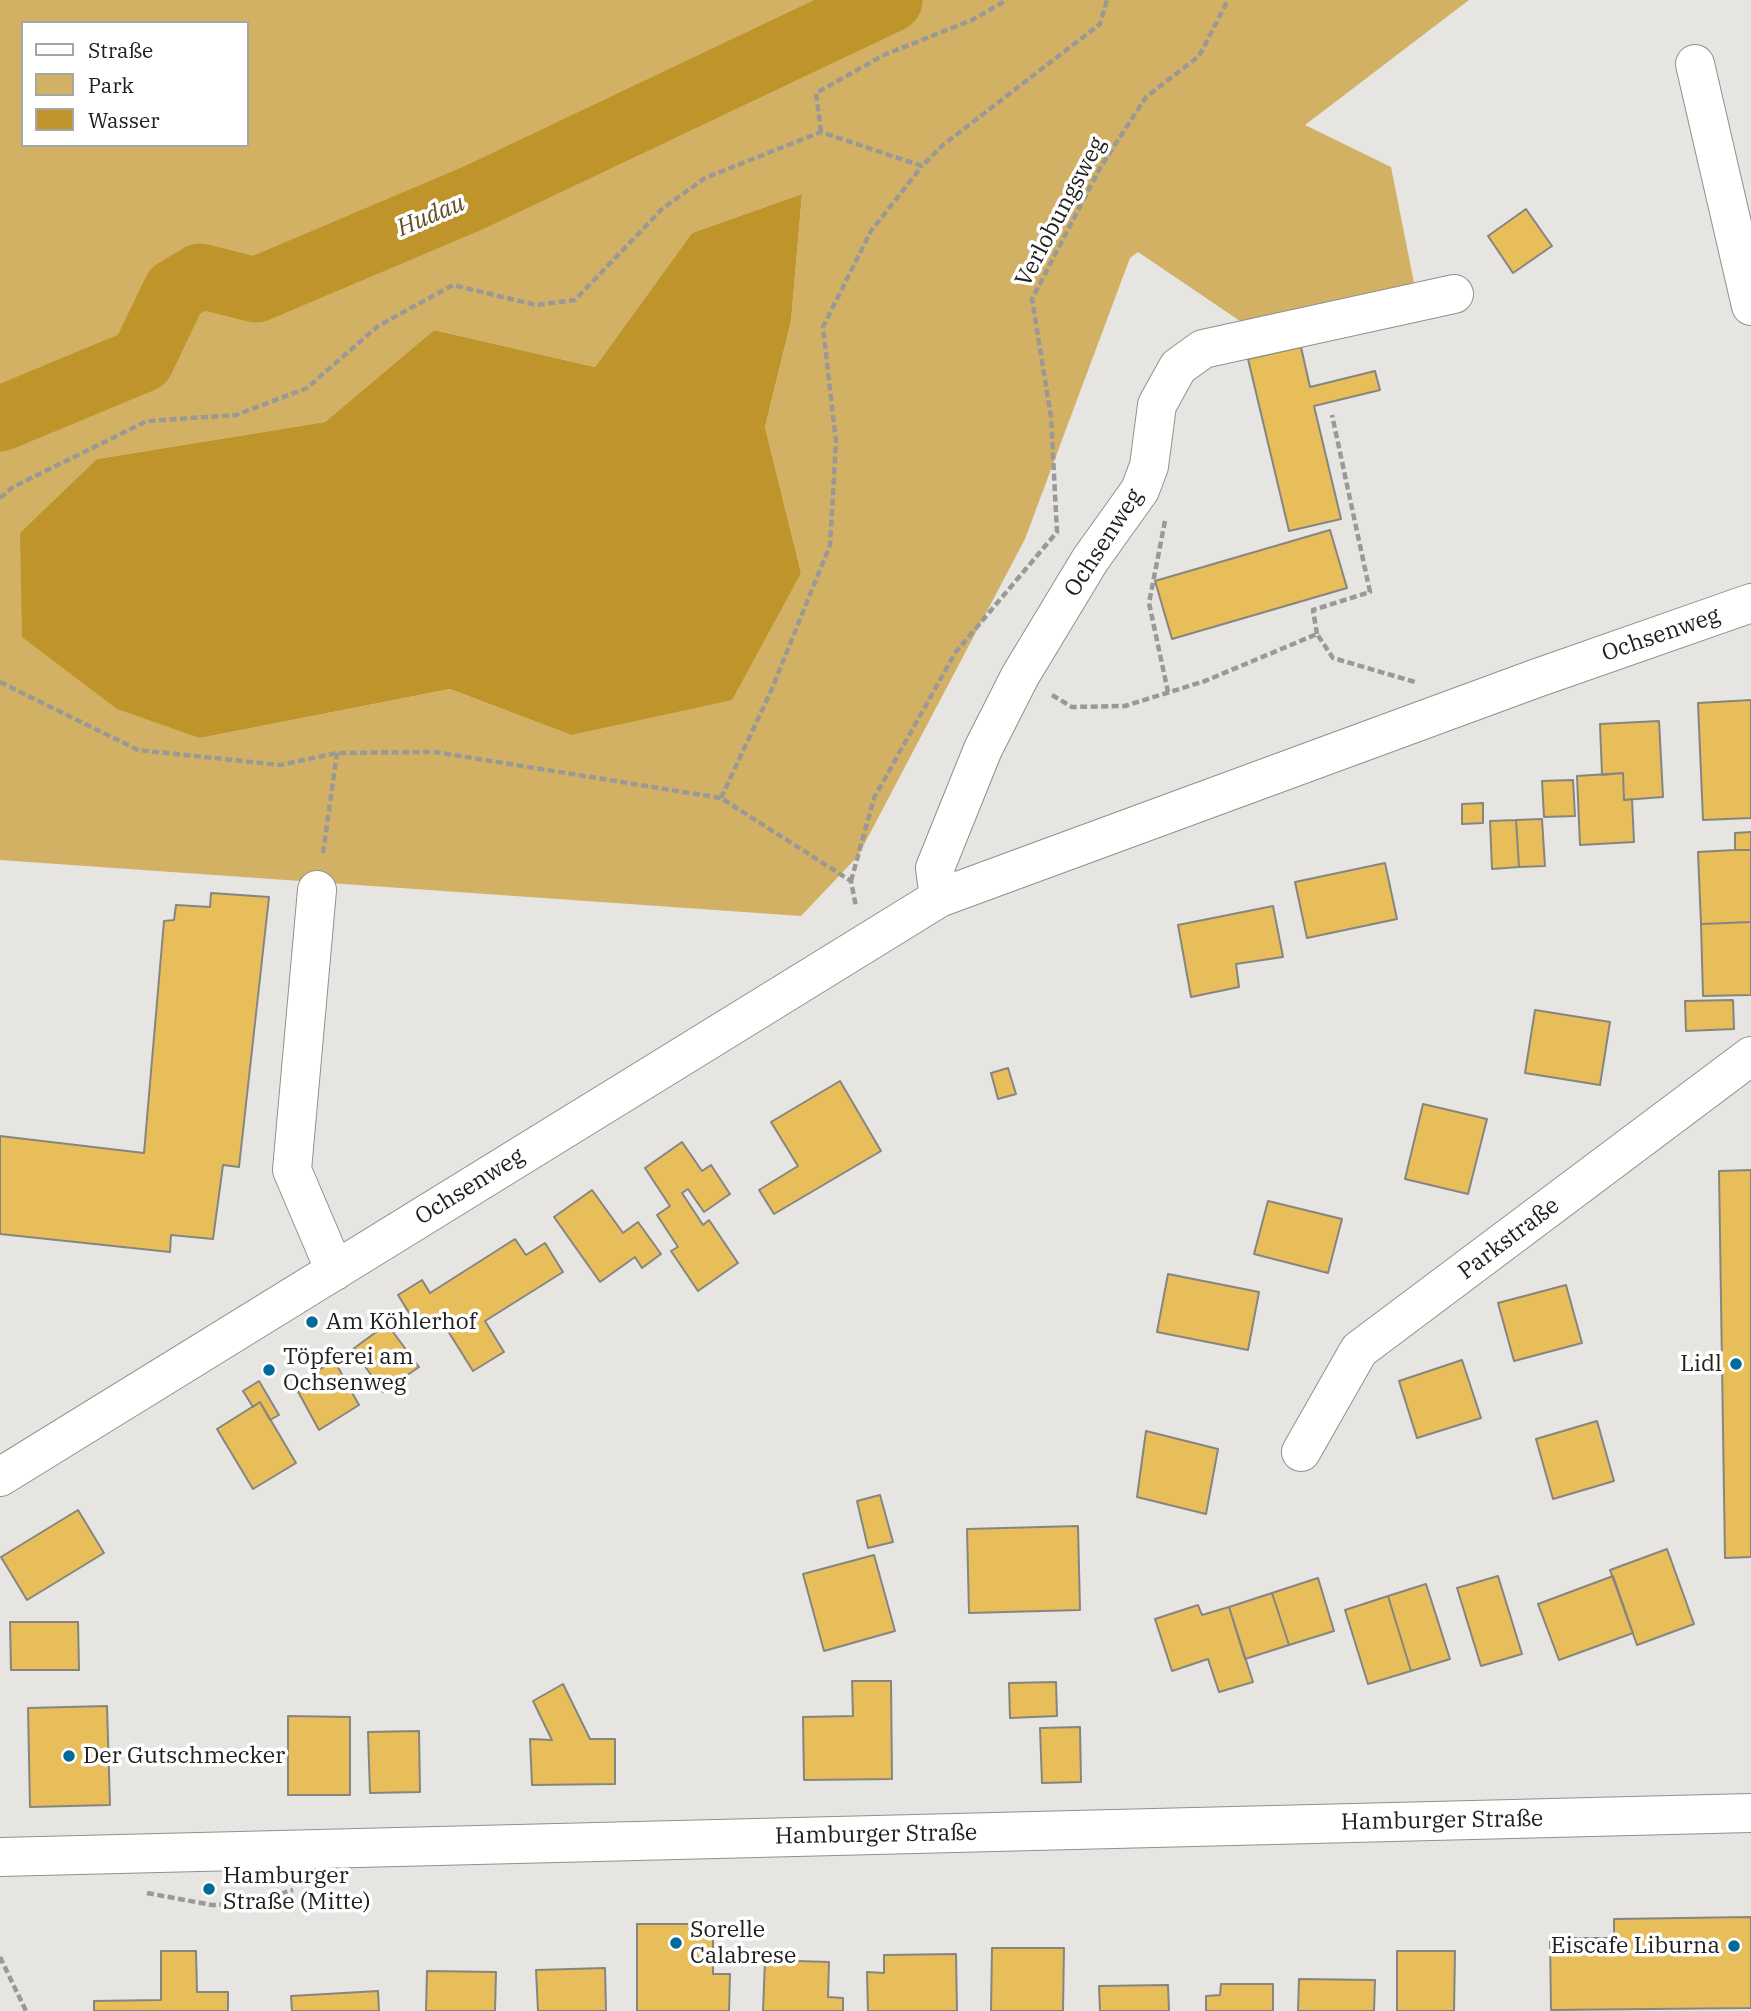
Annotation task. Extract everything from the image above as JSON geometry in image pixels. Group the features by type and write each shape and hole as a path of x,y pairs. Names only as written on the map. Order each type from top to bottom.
{"street":[{"path":"1695,64 1751,306"},
{"name":"Ochsenweg","path":"939,898 934,868 983,749 1020,676 1090,560 1140,490 1149,466 1157,405 1178,367 1203,349 1454,294"},
{"name":"Ochsenweg","path":"0,1477 939,898 1751,603"},
{"path":"317,890 292,1170 335,1271"},
{"name":"Parkstraße","path":"1301,1452 1359,1350 1751,1056"},
{"name":"Hamburger Straße","path":"0,1857 1751,1813"}],"path":[{"path":"821,132 816,93 884,55 972,20 1007,0"},
{"path":"721,798 771,691 830,545 836,442 823,327 870,231 922,166 950,139 1100,24 1107,0"},
{"name":"Verlobungsweg","path":"851,881 874,799 955,653 1057,532 1051,417 1032,299 1100,168 1139,107 1146,97 1199,56 1228,0"},
{"path":"0,498 13,487 147,421 236,415 307,388 378,326 453,285 536,306 575,300 662,209 705,178 821,132 922,166"},
{"path":"1332,415 1370,592 1313,610 1317,634 1333,658 1433,687 1444,713"},
{"path":"1167,510 1149,603 1168,692"},
{"path":"1020,676 1072,707 1125,706 1205,681 1317,634"},
{"path":"0,682 138,750 280,765 337,753 435,752 721,798 851,881 862,944"},
{"path":"317,890 337,753"},
{"path":"0,1957 26,2011"}],"green space":[{"path":"0,0 1469,0 1305,125 1391,167 1415,288 1243,323 1138,252 1130,258 1025,539 858,856 801,916 0,860","holes":["802,194 791,321 765,427 801,573 571,735 450,689 200,738 97,459 325,422 434,330 595,367 692,233"]}],"water":[{"path":"802,194 791,321 765,427 801,573 732,700 571,735 450,689 200,738 117,709 22,637 20,533 97,459 325,422 434,330 595,367 692,233"}],"building":[{"path":"1526,209 1552,246 1513,273 1488,236"},
{"path":"1301,347 1310,387 1375,371 1380,390 1314,406 1341,519 1289,531 1248,359"},
{"path":"1330,530 1347,588 1172,639 1155,581"},
{"path":"1751,700 1751,818 1703,820 1698,703"},
{"path":"1659,721 1663,797 1624,800 1623,773 1602,775 1600,724"},
{"path":"1623,773 1624,800 1632,799 1634,842 1580,845 1577,776"},
{"path":"1573,780 1575,816 1544,817 1542,781"},
{"path":"1483,803 1483,823 1462,824 1462,804"},
{"path":"1542,819 1545,866 1519,867 1516,820"},
{"path":"1516,820 1519,867 1492,869 1490,821"},
{"path":"1751,832 1751,850 1735,850 1735,833"},
{"path":"1751,850 1751,922 1701,924 1698,852"},
{"path":"1385,863 1397,919 1307,938 1295,882"},
{"path":"211,893 269,897 239,1167 223,1165 213,1239 171,1235 170,1252 0,1234 0,1136 144,1153 164,921 174,920 176,905 210,907"},
{"path":"1273,906 1283,957 1236,964 1239,987 1191,997 1178,925"},
{"path":"1751,922 1751,995 1703,996 1701,924"},
{"path":"1733,1000 1734,1029 1686,1031 1685,1001"},
{"path":"1535,1010 1610,1022 1600,1085 1525,1073"},
{"path":"1008,1068 1016,1094 998,1099 991,1073"},
{"path":"840,1081 881,1151 774,1214 759,1190 798,1166 771,1122"},
{"path":"1423,1104 1487,1119 1468,1194 1405,1179"},
{"path":"682,1142 702,1171 711,1165 730,1194 704,1212 688,1189 682,1193 703,1225 709,1220 738,1263 698,1291 671,1251 678,1247 657,1215 670,1206 645,1168"},
{"name":"Lidl","path":"1751,1170 1751,1557 1725,1558 1719,1171"},
{"path":"592,1190 623,1233 638,1222 661,1254 642,1268 635,1257 600,1282 554,1217"},
{"path":"1268,1201 1342,1219 1328,1273 1254,1254"},
{"path":"515,1239 526,1255 545,1243 563,1272 485,1321 504,1352 473,1371 438,1315 418,1327 398,1295 422,1280 430,1293"},
{"path":"1168,1274 1259,1292 1248,1350 1157,1332"},
{"path":"1566,1285 1582,1343 1514,1361 1498,1303"},
{"path":"387,1324 419,1367 383,1392 353,1349"},
{"path":"334,1360 359,1405 319,1430 295,1386"},
{"path":"1462,1360 1481,1418 1417,1438 1399,1381"},
{"path":"259,1381 279,1415 270,1420 260,1402 253,1407 243,1391"},
{"path":"260,1402 296,1463 253,1489 217,1429"},
{"path":"1597,1421 1614,1481 1553,1499 1536,1439"},
{"path":"1146,1431 1218,1449 1206,1514 1137,1497"},
{"path":"880,1495 893,1542 868,1548 857,1501"},
{"path":"78,1510 104,1553 27,1600 1,1557"},
{"path":"1078,1526 1080,1610 969,1613 967,1529"},
{"path":"1667,1549 1694,1624 1637,1645 1610,1570"},
{"path":"874,1555 895,1631 824,1651 803,1574"},
{"path":"1498,1576 1522,1654 1481,1666 1457,1588"},
{"path":"1613,1576 1633,1633 1559,1660 1538,1604"},
{"path":"1318,1578 1334,1631 1289,1645 1272,1593"},
{"path":"1426,1584 1450,1659 1411,1671 1388,1596"},
{"path":"1272,1593 1289,1645 1245,1659 1229,1607"},
{"path":"1388,1596 1411,1671 1368,1684 1345,1610"},
{"path":"1198,1605 1202,1615 1229,1607 1253,1682 1219,1692 1208,1659 1172,1671 1155,1619"},
{"path":"10,1622 78,1622 79,1670 11,1670"},
{"path":"852,1681 891,1681 892,1779 804,1780 803,1717 853,1716"},
{"path":"1056,1682 1057,1716 1010,1718 1009,1683"},
{"path":"563,1684 590,1739 615,1739 615,1784 532,1785 530,1739 552,1740 533,1701"},
{"name":"Der Gutschmecker","path":"107,1706 110,1805 30,1807 28,1708"},
{"path":"288,1716 350,1717 350,1795 288,1795"},
{"path":"1080,1727 1081,1782 1042,1783 1040,1728"},
{"path":"419,1731 420,1792 370,1793 368,1732"},
{"path":"1751,1917 1751,2008 1551,2010 1550,1938 1614,1938 1614,1919"},
{"path":"637,1924 713,1924 713,1974 730,1974 729,2011 637,2011"},
{"path":"992,1948 1064,1948 1063,2011 991,2011"},
{"path":"161,1951 196,1951 197,1992 228,1992 228,2011 94,2011 94,2001 161,2000"},
{"path":"1397,1951 1455,1951 1454,2011 1397,2011"},
{"path":"956,1954 957,2011 868,2011 867,1972 884,1973 884,1955"},
{"path":"765,1960 829,1962 828,1997 843,1998 843,2011 763,2011"},
{"path":"605,1968 606,2011 538,2011 536,1970"},
{"path":"427,1971 496,1972 495,2011 426,2011"},
{"path":"1299,1979 1375,1980 1374,2011 1298,2011"},
{"path":"1221,1984 1273,1984 1273,2011 1206,2011 1206,1996 1220,1995"},
{"path":"1168,1985 1169,2011 1100,2011 1099,1986"},
{"path":"378,1991 379,2011 292,2011 291,1996"}],"waterway":[{"name":"Hudau","path":"0,419 142,360 175,291 200,276 256,290 473,198 890,0"}],"place":[{"name":"Am Köhlerhof","path":"312,1322"},
{"name":"Lidl","path":"1736,1364"},
{"name":"Töpferei am Ochsenweg","path":"269,1370"},
{"name":"Der Gutschmecker","path":"69,1756"},
{"name":"Hamburger Straße (Mitte)","path":"209,1889"},
{"name":"Sorelle Calabrese","path":"676,1943"},
{"name":"Eiscafe Liburna","path":"1734,1946"}]}
